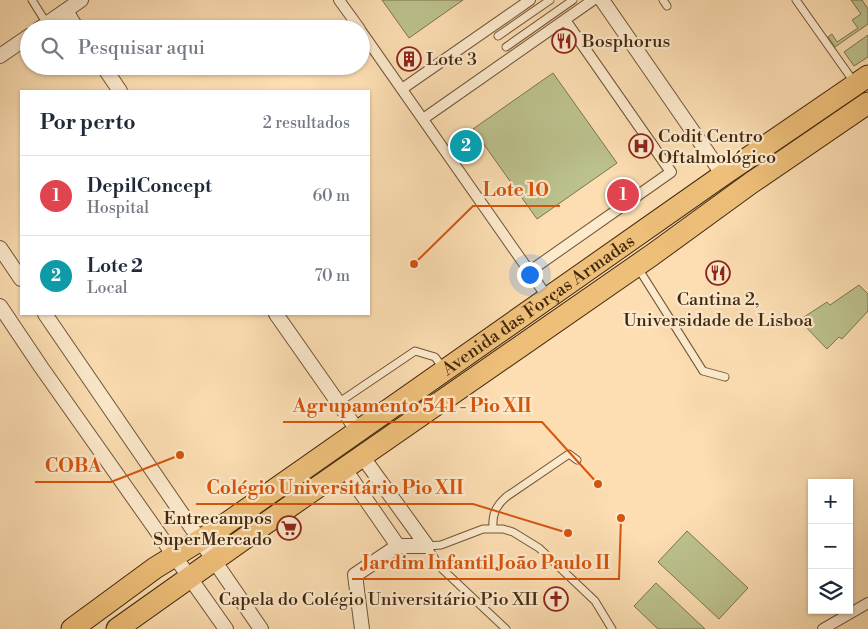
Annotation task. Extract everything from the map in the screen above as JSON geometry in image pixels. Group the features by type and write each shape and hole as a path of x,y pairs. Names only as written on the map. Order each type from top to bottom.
{"main road":[{"name":"Avenida das Forças Armadas","path":"72,629 155,568 200,540 358,431 862,80"},
{"name":"Avenida das Forças Armadas","path":"130,623 214,560 344,468 868,103"}],"street":[{"path":"52,20 81,0"},
{"path":"340,0 353,20"},
{"path":"402,89 530,0"},
{"path":"423,119 593,0"},
{"path":"602,0 723,175"},
{"path":"66,11 72,20"},
{"path":"530,271 672,172 565,20"},
{"path":"0,56 20,42"},
{"path":"370,44 548,298"},
{"path":"109,75 119,90"},
{"path":"0,248 20,278"},
{"path":"0,306 226,629"},
{"path":"46,315 261,629"},
{"path":"277,315 358,431"},
{"path":"362,456 427,546"},
{"path":"344,468 398,546"},
{"path":"362,629 355,575 398,546 427,546"},
{"path":"823,629 868,603"}],"lane":[{"path":"32,0 40,20"},
{"path":"498,36 550,0"},
{"path":"506,48 574,0"},
{"name":"Avenida das Forças Armadas","path":"796,0 862,80"},
{"path":"636,266 703,371 725,377"},
{"path":"338,403 415,351 435,357 444,371"},
{"path":"493,528 493,514 506,497 568,454 576,460"},
{"path":"506,629 440,567 427,546 441,545 473,532 493,528 513,532 540,548 595,601 612,629"}],"green space":[{"path":"382,0 463,0 409,38"},
{"path":"851,0 862,0 868,9 868,24 835,47 828,37 832,34 837,42 858,28 852,20 861,14"},
{"path":"868,35 868,57 854,66 844,52"},
{"path":"553,73 617,163 537,219 473,129"},
{"path":"859,285 868,294 868,311 842,339 839,337 827,349 803,324 804,317 827,302 830,305"},
{"path":"687,531 748,588 719,619 658,562"},
{"path":"656,583 705,629 658,629 634,606"}],"place":[{"name":"Bosphorus","path":"564,41"},
{"name":"Lote 3","path":"409,59"},
{"name":"Lote 2","path":"466,146"},
{"name":"Codit Centro Oftalmológico","path":"641,146"},
{"name":"DepilConcept","path":"623,195"},
{"name":"Lote 10","path":"414,264"},
{"name":"Cantina 2, Universidade de Lisboa","path":"718,273"},
{"name":"COBA","path":"180,455"},
{"name":"Agrupamento 541 - Pio XII","path":"598,484"},
{"name":"Jardim Infantil João Paulo II","path":"621,518"},
{"name":"Entrecampos SuperMercado","path":"289,528"},
{"name":"Colégio Universitário Pio XII","path":"568,533"},
{"name":"Capela do Colégio Universitário Pio XII","path":"556,599"}]}
